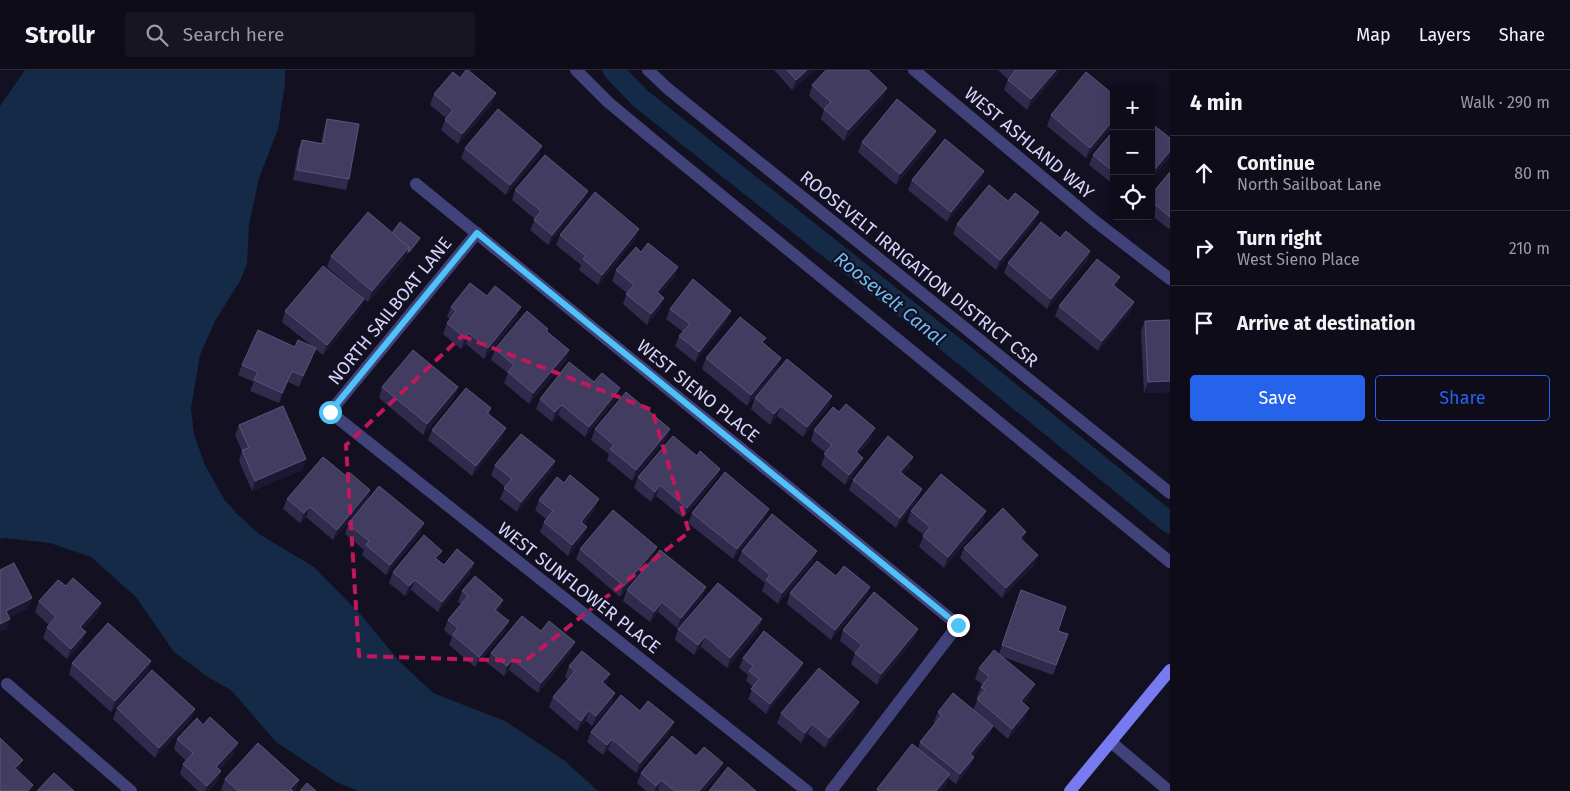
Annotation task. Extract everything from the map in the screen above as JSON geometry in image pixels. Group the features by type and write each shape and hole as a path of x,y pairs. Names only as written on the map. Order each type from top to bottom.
{"street":[{"path":"576,70 608,102 658,144 1170,562"},
{"name":"ROOSEVELT IRRIGATION DISTRICT CSR","path":"648,70 667,88 1170,493"},
{"name":"WEST ASHLAND WAY","path":"914,70 1096,222 1170,279"},
{"name":"WEST SIENO PLACE","path":"416,184 958,625 830,791"},
{"name":"NORTH SAILBOAT LANE","path":"330,412 477,233"},
{"name":"WEST SUNFLOWER PLACE","path":"330,412 807,791"},
{"path":"1070,791 1170,670"},
{"path":"7,684 131,791"},
{"path":"1111,742 1169,791"}],"highlighted area":[{"path":"462,336 652,410 689,532 525,661 359,656 346,445"}],"water":[{"path":"25,70 285,70 285,84 278,129 259,178 249,225 247,264 240,281 215,321 200,355 191,408 194,434 205,465 224,499 237,514 259,534 314,567 361,615 399,661 433,693 505,721 565,761 598,791 358,791 336,782 276,742 231,690 208,677 174,652 136,597 91,557 50,543 0,539 0,106"}],"building":[{"path":"466,70 496,93 462,134 445,120 453,110 434,94 453,72 460,78"},
{"path":"787,70 807,70 796,80"},
{"path":"826,70 868,70 887,88 848,130 824,109 831,102 812,85"},
{"path":"1014,70 1056,70 1031,99 1008,80"},
{"path":"1086,72 1110,92 1110,124 1090,148 1051,115"},
{"path":"897,99 936,131 900,174 862,142"},
{"path":"498,109 542,146 510,185 465,148"},
{"path":"327,119 359,124 349,179 297,170 302,140 323,144"},
{"path":"1155,126 1170,138 1170,151 1155,169"},
{"path":"1110,135 1110,169 1093,155"},
{"path":"945,139 984,171 951,212 912,180"},
{"path":"545,155 588,191 552,235 534,220 541,211 515,190"},
{"path":"1170,172 1170,217 1155,204 1155,190"},
{"path":"989,185 1008,201 1015,193 1039,212 1000,260 957,224"},
{"path":"595,192 639,229 602,275 583,259 586,256 560,235"},
{"path":"368,212 409,247 372,291 331,256"},
{"path":"400,222 420,238 409,252 409,247 392,233"},
{"path":"1041,222 1060,238 1066,231 1090,251 1051,299 1008,263"},
{"path":"648,243 678,267 657,292 664,298 651,314 626,294 634,285 616,270 636,247 641,252"},
{"path":"1097,259 1120,277 1113,285 1134,302 1102,341 1059,306"},
{"path":"323,266 364,299 327,345 285,311"},
{"path":"693,279 731,311 699,352 679,336 690,324 670,309"},
{"path":"470,283 487,296 495,286 521,307 488,348 469,333 465,338 447,323 456,311 451,307"},
{"path":"527,311 548,329 546,331 569,350 533,393 508,372 514,365 495,349"},
{"path":"740,317 766,338 762,342 781,358 751,395 706,358"},
{"path":"1170,320 1170,381 1148,382 1145,321"},
{"path":"258,330 295,347 298,340 316,348 303,376 292,371 282,393 254,380 258,372 242,365"},
{"path":"413,350 458,387 427,424 382,387"},
{"path":"787,359 832,396 807,427 781,406 774,414 755,398"},
{"path":"569,362 594,382 602,373 620,388 589,427 562,405 555,412 540,399"},
{"path":"466,388 491,408 487,413 506,428 476,466 432,430"},
{"path":"626,392 670,429 636,470 610,449 614,445 595,429"},
{"path":"846,404 875,428 856,452 863,458 849,475 824,454 832,445 814,430 833,407 839,412"},
{"path":"283,406 306,459 255,481 242,450 249,448 239,425"},
{"path":"521,434 555,461 521,502 504,488 512,479 495,465"},
{"path":"673,436 697,456 700,451 720,469 687,508 660,485 655,492 638,477"},
{"path":"888,436 913,457 900,472 922,489 900,518 853,480"},
{"path":"323,457 346,476 349,472 370,490 337,530 310,507 304,513 287,499"},
{"path":"725,472 769,509 737,549 692,513"},
{"path":"941,474 986,511 948,557 923,536 930,527 911,511"},
{"path":"570,475 599,499 581,522 587,527 572,545 544,522 553,511 539,500 557,477 564,483"},
{"path":"379,486 424,523 390,565 366,545 369,541 348,524"},
{"path":"1003,508 1026,532 1020,538 1038,555 1006,588 964,548"},
{"path":"613,510 657,547 624,586 580,549"},
{"path":"772,514 817,551 782,593 766,580 770,575 742,551"},
{"path":"424,535 442,551 435,558 444,565 457,549 474,563 442,602 415,580 409,586 393,572"},
{"path":"660,550 706,587 681,618 662,602 654,612 627,590"},
{"path":"817,561 836,576 844,566 870,587 835,630 790,593"},
{"path":"14,563 32,598 6,611 10,619 0,624 0,570"},
{"path":"475,576 503,600 495,610 509,621 479,657 453,635 458,628 448,620 468,596 462,591"},
{"path":"73,578 101,603 80,627 86,632 71,649 47,627 56,617 39,601 58,580 66,586"},
{"path":"718,583 762,619 730,658 705,636 698,645 678,629"},
{"path":"1021,590 1066,607 1058,631 1068,634 1056,665 1002,645"},
{"path":"874,592 918,629 881,674 855,653 862,645 843,630"},
{"path":"522,616 541,631 549,621 575,642 541,683 513,659 507,666 491,653"},
{"path":"108,623 151,661 115,701 72,663"},
{"path":"764,631 803,663 770,704 751,689 759,679 749,671 753,666 743,658"},
{"path":"994,650 1035,684 1021,701 1029,708 1012,729 977,699 985,690 981,687 989,677 979,668"},
{"path":"582,651 610,674 602,682 615,693 596,716 589,710 581,721 553,697 575,671 569,666"},
{"path":"819,668 859,702 829,738 812,724 805,733 781,713"},
{"path":"152,670 195,709 159,748 117,708"},
{"path":"953,693 993,726 970,754 974,757 960,774 920,742 942,715 938,712"},
{"path":"621,695 640,711 648,701 674,722 640,763 612,739 607,745 591,732"},
{"path":"210,717 238,743 216,767 221,771 207,786 183,764 193,753 177,739 197,718 203,725"},
{"path":"672,736 696,756 704,747 723,763 699,791 675,791 661,780 656,786 641,773"},
{"path":"0,738 23,760 15,768 33,785 28,791 0,791"},
{"path":"258,743 299,780 290,789 293,791 238,791 225,779"},
{"path":"912,744 950,774 936,791 880,791 877,789"},
{"path":"728,767 756,791 709,791"},
{"path":"54,773 74,791 37,791"},
{"path":"307,783 316,791 300,791"}],"waterway":[{"name":"Roosevelt Canal","path":"613,70 640,98 959,351 1170,523"}],"route":[{"path":"330,412 477,233 958,625"}]}
